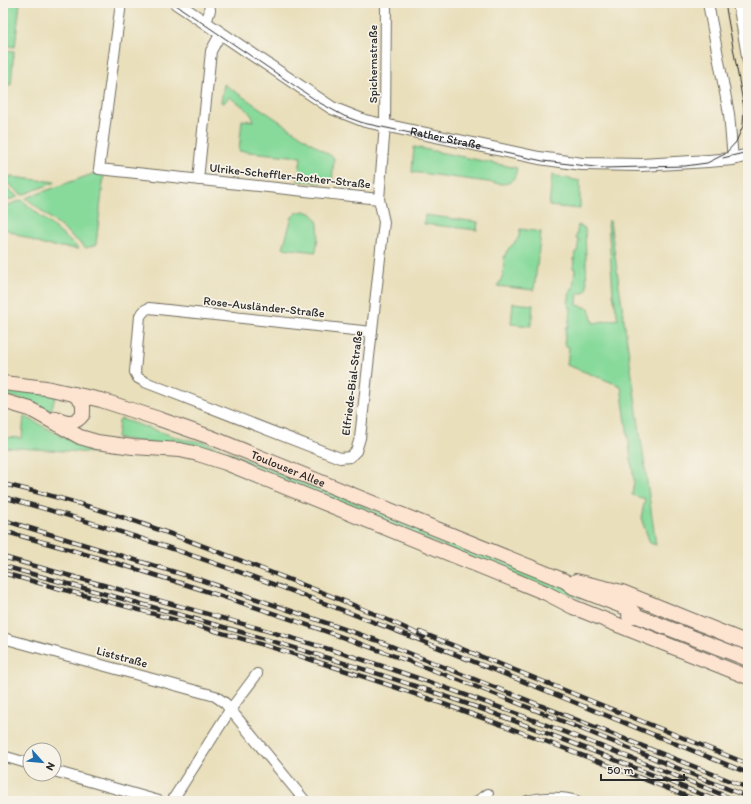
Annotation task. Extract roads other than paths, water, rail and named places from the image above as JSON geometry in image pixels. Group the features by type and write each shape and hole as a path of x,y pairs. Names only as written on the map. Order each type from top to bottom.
{"main road":[{"name":"Toulouser Allee","path":"3,382 74,394 117,404 210,437 565,581"},
{"path":"40,413 68,423 78,421 83,414 84,407 81,401 74,394"},
{"name":"Toulouser Allee","path":"3,401 40,413 52,422 80,437 97,442 133,447 180,450 226,463 546,593"},
{"path":"565,581 575,580 622,592 748,643"},
{"path":"565,581 573,587 632,610 637,616"},
{"path":"546,593 597,604 630,616 637,616 748,659"},
{"path":"546,593 573,607 748,677"}],"street":[{"name":"Ulrike-Scheffler-Rother-Straße","path":"121,3 99,169 379,199"},
{"name":"Rather Straße","path":"176,3 336,110 353,118 539,158 582,164 642,165 733,159 748,155"},
{"path":"206,23 210,10 209,3"},
{"name":"Spichernstraße","path":"385,125 386,3"},
{"path":"708,3 729,114 733,159"},
{"path":"738,3 748,62"},
{"name":"Ulrike-Scheffler-Rother-Straße","path":"198,180 212,51 221,33"},
{"name":"Elfriede-Bial-Straße","path":"153,308 145,310 140,316 135,372 138,378 340,458 350,457 356,451 360,438 384,222 379,199 385,125"},
{"name":"Rose-Ausländer-Straße","path":"153,308 372,332"},
{"name":"Liststraße","path":"3,638 215,696 224,703 305,801"},
{"path":"172,801 230,710 257,674"},
{"path":"3,756 22,762"},
{"path":"62,773 159,801"},
{"path":"478,801 488,794"},
{"path":"527,801 549,797 565,798 577,801"}],"tram line":[{"path":"173,3 320,103 344,116 363,123 543,161 604,168 685,166 707,163 725,154 736,142 743,126 744,108 725,3"},
{"path":"723,158 748,152"}],"railway":[{"path":"3,484 68,500 163,531 341,600 424,637"},
{"path":"3,497 98,525 193,556 286,589 472,661 748,773"},
{"path":"3,520 201,580 376,640 748,788"},
{"path":"3,531 212,593 368,646 502,697 748,797"},
{"path":"3,557 233,621 370,662 509,711 738,801"},
{"path":"3,566 215,624 372,672 535,729 718,801"},
{"path":"3,573 274,648 410,692 603,763 699,801"},
{"path":"420,632 748,764"}]}
